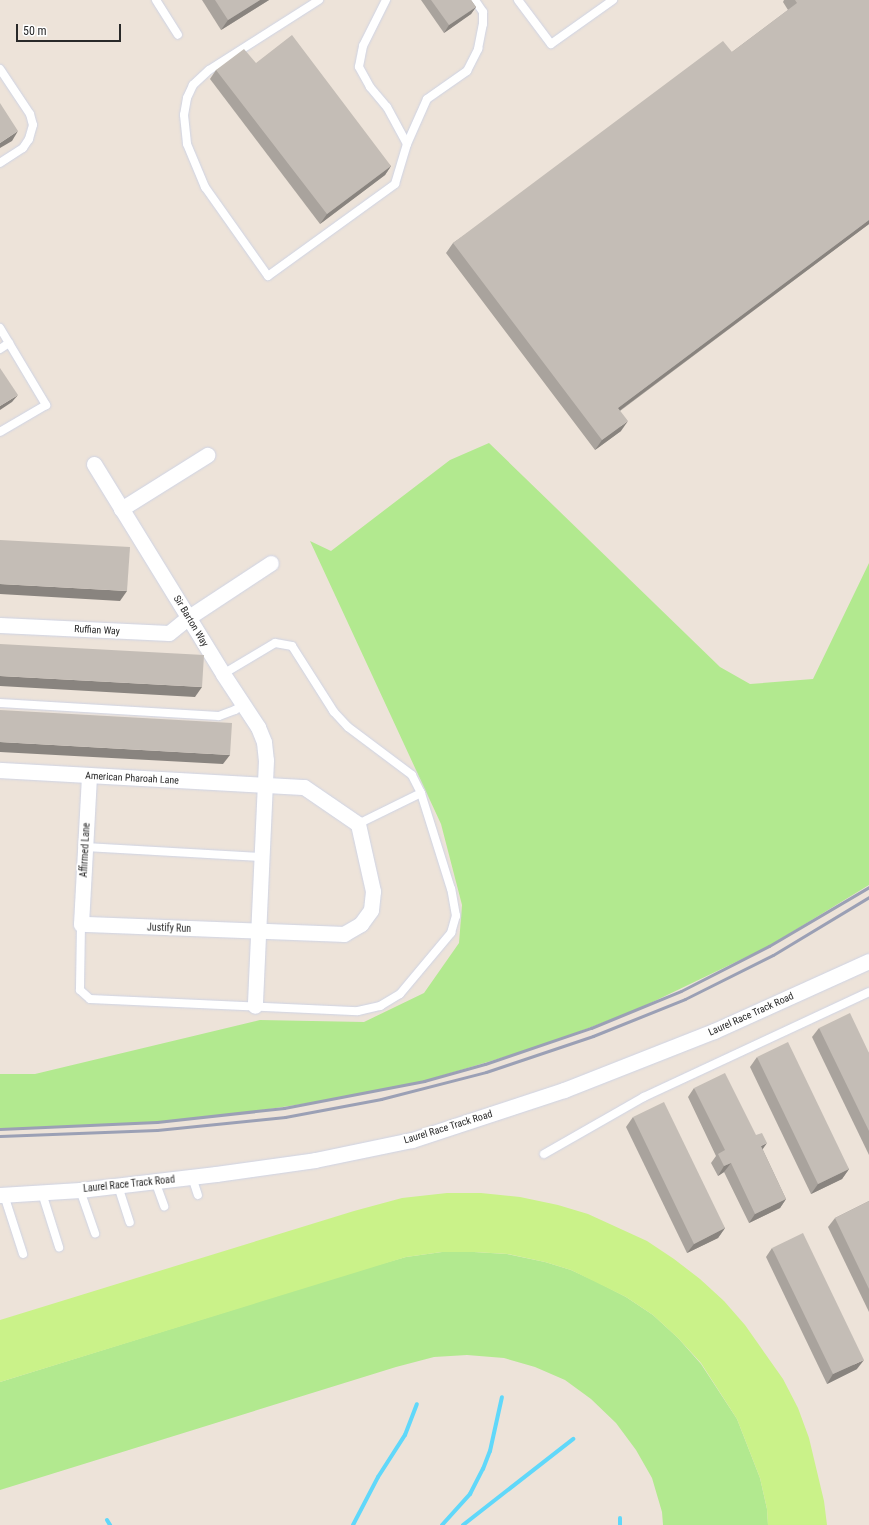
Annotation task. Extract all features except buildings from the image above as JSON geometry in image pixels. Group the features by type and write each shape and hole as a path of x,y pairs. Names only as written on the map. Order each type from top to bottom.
{"street":[{"path":"121,509 207,455"},
{"name":"Sir Barton Way","path":"94,464 223,674 258,728 264,742 266,760 255,1006"},
{"name":"Ruffian Way","path":"0,625 169,633 189,617 271,563"},
{"name":"American Pharoah Lane","path":"0,770 304,787 358,824"},
{"name":"Affirmed Lane","path":"81,924 89,776"},
{"name":"Justify Run","path":"81,924 344,934 361,924 371,910 372,891 358,824"},
{"name":"Laurel Race Track Road","path":"2,1195 118,1186 315,1160 420,1137 564,1090 714,1031 869,961"}],"lane":[{"path":"156,0 178,35"},
{"path":"319,0 209,70 193,86 187,98 184,115 187,144 205,187 268,276 395,184 407,144 428,99 467,71 478,50 483,24 483,12 475,0"},
{"path":"386,0 363,46 359,67 370,87 387,107 407,144"},
{"path":"518,0 551,44 613,0"},
{"path":"0,69 30,114 33,125 23,148 0,163"},
{"path":"0,328 46,405 0,432"},
{"path":"0,349 9,343"},
{"path":"81,924 80,990 90,999 358,1011 380,1006 400,994 451,933 456,916 451,889 421,793 412,775 348,727 334,712 292,646 275,643 223,674"},
{"path":"0,703 218,716 235,710 243,705"},
{"path":"358,824 421,793"},
{"path":"85,847 261,857"},
{"path":"544,1154 644,1097 869,992"},
{"path":"192,1177 198,1195"},
{"path":"155,1181 164,1206"},
{"path":"118,1186 130,1222"},
{"path":"80,1190 95,1233"},
{"path":"42,1193 60,1247"},
{"path":"2,1195 23,1254"}],"green space":[{"path":"489,443 720,667 750,684 813,679 869,563 869,885 769,946 636,1010 544,1045 424,1081 329,1100 243,1113 157,1122 0,1129 0,1074 35,1074 260,1020 364,1022 424,993 459,943 462,905 441,824 310,541 331,551 450,460"},
{"path":"447,1193 481,1193 520,1197 558,1205 588,1214 647,1241 700,1279 724,1301 745,1325 783,1379 798,1408 809,1438 824,1501 827,1525 768,1525 767,1509 760,1478 737,1419 701,1363 678,1338 653,1315 626,1297 571,1270 545,1262 508,1254 442,1252 406,1257 0,1382 0,1320 354,1211 402,1198"},
{"path":"442,1252 507,1254 545,1262 571,1270 597,1282 626,1297 653,1315 678,1338 701,1364 737,1419 760,1478 767,1509 768,1525 663,1525 662,1512 652,1478 636,1450 616,1423 591,1399 565,1380 535,1367 504,1358 467,1355 434,1357 396,1367 0,1490 0,1382 367,1268 406,1257"}],"waterway":[{"path":"442,1525 470,1494 483,1469 490,1451 502,1397"},
{"path":"353,1525 378,1477 405,1435 417,1404"},
{"path":"463,1525 573,1439"},
{"path":"620,1518 620,1525"},
{"path":"107,1520 110,1525"}],"railway":[{"path":"0,1129 157,1122 284,1108 424,1081 485,1064 591,1028 681,991 769,946 869,887"},
{"path":"0,1136 157,1130 285,1117 381,1099 486,1072 593,1036 685,999 773,955 869,897"}]}
